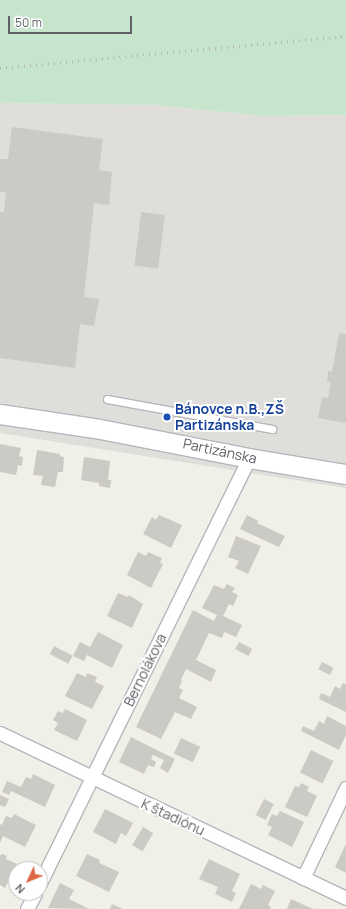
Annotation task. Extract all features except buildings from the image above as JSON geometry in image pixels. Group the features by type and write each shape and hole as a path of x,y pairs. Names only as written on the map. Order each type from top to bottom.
{"street":[{"name":"Partizánska","path":"0,414 176,442 249,458 346,474"},
{"name":"Bernolákova","path":"48,867 249,458"},
{"name":"K štadiónu","path":"0,733 346,898"},
{"path":"303,878 346,788"}],"lane":[{"path":"107,399 272,429"}],"shaded area":[{"path":"0,103 155,105 263,116 346,115 346,488 0,433"}],"green space":[{"path":"0,0 346,0 346,115 263,116 155,105 0,103"}],"railway":[{"path":"0,68 346,36"}],"place":[{"name":"Bánovce n.B.,ZŠ Partizánska","path":"167,417"}]}
